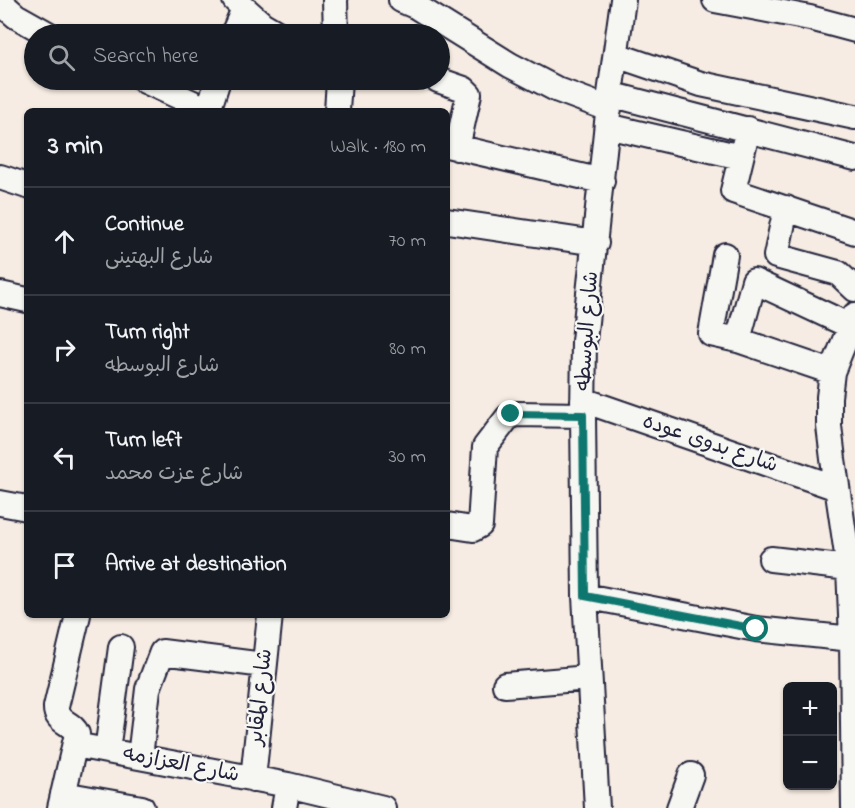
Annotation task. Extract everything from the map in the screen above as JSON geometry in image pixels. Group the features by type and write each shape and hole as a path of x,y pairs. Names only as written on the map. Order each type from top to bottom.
{"street":[{"path":"334,0 335,24"},
{"name":"شارع البوسطه","path":"597,808 585,596 584,341 623,0"},
{"path":"715,0 810,9 855,30"},
{"path":"0,2 16,16 30,24"},
{"path":"412,2 446,24"},
{"path":"235,24 240,3"},
{"path":"240,3 262,24"},
{"path":"450,26 510,65 558,90 684,143 741,157"},
{"path":"616,55 701,84 855,117"},
{"path":"450,84 464,88 469,94 452,147 602,181"},
{"path":"684,143 701,84"},
{"path":"165,90 204,108"},
{"path":"209,108 215,90"},
{"path":"337,108 338,90"},
{"path":"609,110 692,117 748,129 855,158"},
{"path":"748,129 733,191 855,232"},
{"path":"0,177 24,185"},
{"path":"786,208 776,256 838,273 855,289"},
{"path":"450,221 596,243"},
{"path":"725,255 711,334 738,340 832,372"},
{"path":"738,340 754,281 852,320 832,372 829,426 849,568 854,808"},
{"path":"0,294 24,299"},
{"name":"شارع بدوى عوده","path":"450,525 472,529 480,525 485,447 508,417 516,414 583,407 837,488"},
{"path":"0,503 24,507"},
{"path":"771,559 849,568"},
{"path":"585,596 756,629 852,639"},
{"path":"77,618 55,711 59,719 76,731 62,801 142,808"},
{"name":"شارع المقابر","path":"253,779 270,618"},
{"path":"106,751 121,647"},
{"path":"140,758 148,689 162,652 264,665"},
{"path":"506,685 589,678"},
{"name":"شارع العزازمه","path":"75,745 253,779 286,796 383,808"},
{"path":"679,808 691,775"}],"route":[{"path":"511,414 583,415 585,596 756,629"}]}
